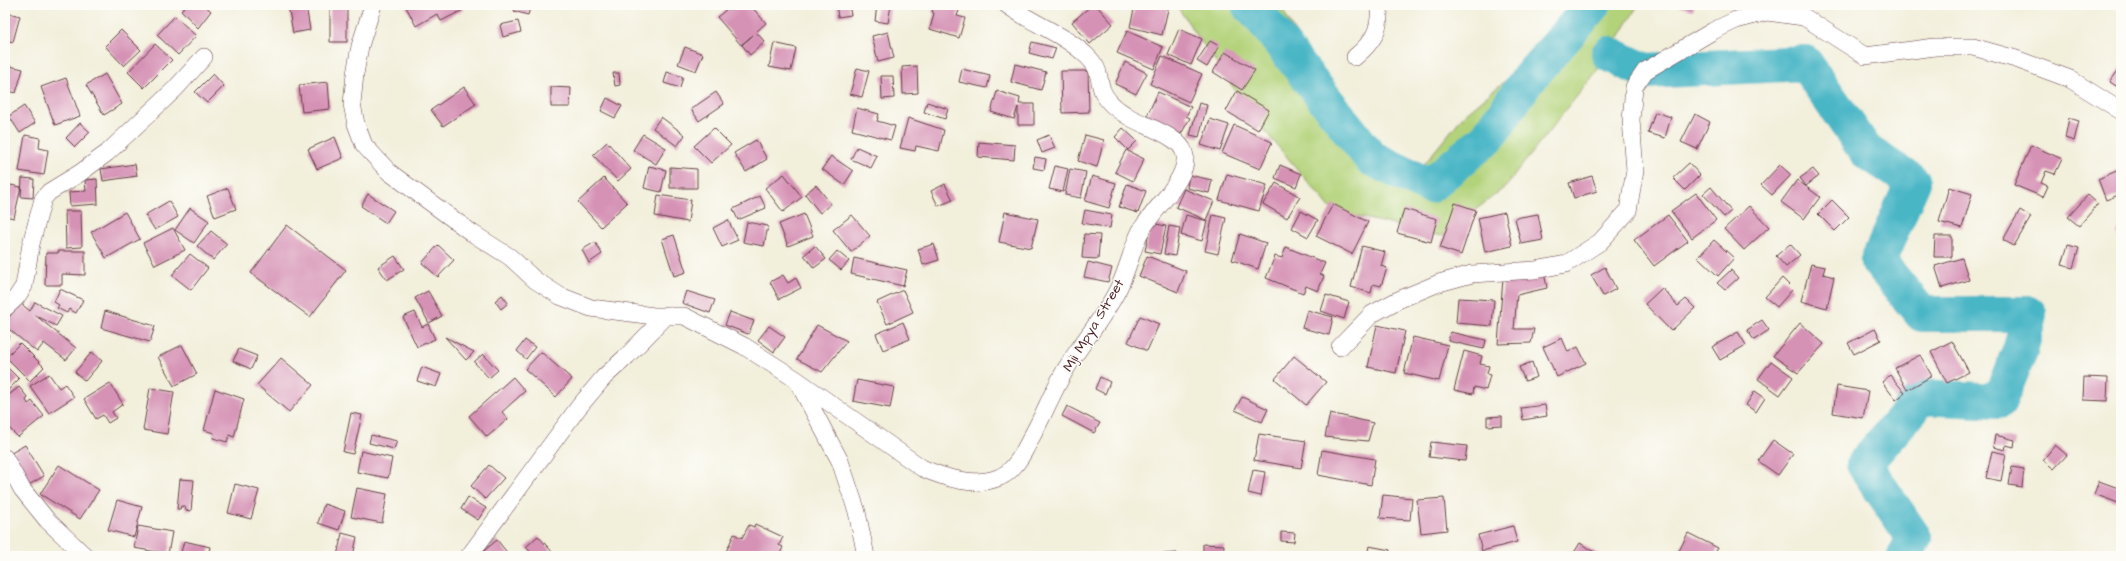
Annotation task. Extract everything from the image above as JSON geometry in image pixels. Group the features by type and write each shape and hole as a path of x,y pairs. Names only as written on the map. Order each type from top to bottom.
{"street":[{"name":"Mji Mpya Street","path":"373,5 359,53 352,104 356,124 364,145 389,172 472,233 510,257 535,280 560,296 591,308 654,316 684,316 744,346 797,380 922,468 942,477 963,481 986,481 1001,477 1013,467 1024,451 1068,364 1120,285 1138,235 1151,214 1178,181 1185,163 1184,151 1175,140 1127,116 1111,104 1102,91 1098,70 1086,56 1064,39 1007,5"},
{"path":"1355,57 1372,42 1376,33 1379,5"},
{"path":"1340,347 1372,314 1398,300 1439,283 1472,274 1535,270 1566,264 1600,242 1628,210 1635,170 1631,120 1634,87 1645,71 1736,20 1767,12 1804,17 1865,56 1935,47 1973,47 2016,58 2070,79 2121,111"},
{"path":"5,308 16,298 24,286 31,244 43,199 49,192 80,173 107,153 175,89 204,57"},
{"path":"469,556 578,408 604,377 667,315"},
{"path":"797,380 840,461 857,512 866,556"},
{"path":"5,458 22,489 47,520 85,556"}],"green space":[{"path":"1176,5 1280,5 1329,95 1359,141 1408,184 1464,115 1530,60 1569,5 1638,5 1609,54 1593,76 1505,187 1442,236 1333,211 1258,123"}],"building":[{"path":"187,5 204,5 211,11 198,28 181,10"},
{"path":"288,5 306,5 310,30 293,33"},
{"path":"330,5 347,5 347,42 330,42"},
{"path":"405,5 460,5 463,10 441,21 437,14 416,26"},
{"path":"516,5 531,5 528,15 514,11"},
{"path":"732,5 750,5 766,23 756,32 765,42 750,55 742,45 753,35 741,45 717,17"},
{"path":"836,5 849,5 851,15 838,17"},
{"path":"877,5 891,5 888,23 875,21"},
{"path":"934,5 961,5 957,16 965,18 959,38 930,29 934,13 932,12"},
{"path":"1092,5 1096,5 1113,24 1090,44 1072,22"},
{"path":"1135,5 1169,5 1162,35 1130,27"},
{"path":"1674,5 1694,5 1693,10"},
{"path":"5,12 20,16 13,42 5,40"},
{"path":"175,16 196,36 178,55 157,35"},
{"path":"518,21 521,32 503,37 500,25"},
{"path":"1179,29 1202,39 1191,65 1168,55"},
{"path":"121,30 141,50 124,66 105,46"},
{"path":"1127,31 1163,47 1154,69 1117,53"},
{"path":"888,32 894,58 878,62 872,36"},
{"path":"1210,41 1219,46 1207,67 1197,61"},
{"path":"1032,42 1056,48 1052,59 1029,53"},
{"path":"774,43 796,48 791,71 769,67"},
{"path":"155,44 172,60 144,88 128,72"},
{"path":"685,47 703,54 696,71 678,64"},
{"path":"1225,52 1255,70 1242,90 1213,72"},
{"path":"1162,56 1202,74 1189,102 1150,84"},
{"path":"1125,62 1147,73 1136,94 1115,84"},
{"path":"1015,64 1046,72 1041,90 1011,82"},
{"path":"5,65 23,69 16,93 5,90"},
{"path":"917,66 918,93 903,94 902,67"},
{"path":"2121,66 2121,89 2110,82"},
{"path":"857,68 869,71 862,97 850,94"},
{"path":"962,69 990,76 987,88 959,82"},
{"path":"1061,71 1088,71 1089,112 1062,113"},
{"path":"667,72 683,77 680,88 664,83"},
{"path":"613,73 619,73 620,85 615,86"},
{"path":"105,74 122,104 104,115 86,85"},
{"path":"213,74 224,86 207,103 195,92"},
{"path":"881,76 893,76 894,98 882,99"},
{"path":"66,78 80,116 55,125 41,87"},
{"path":"328,82 330,109 302,112 299,85"},
{"path":"464,87 476,104 443,126 431,110"},
{"path":"551,87 571,88 570,107 551,107"},
{"path":"997,91 1020,98 1019,104 1034,104 1034,125 1018,125 1018,107 1014,119 991,112"},
{"path":"1237,91 1269,110 1258,130 1226,111"},
{"path":"716,92 724,104 699,121 691,109"},
{"path":"1158,92 1191,107 1186,116 1190,118 1181,134 1146,118"},
{"path":"607,98 622,106 615,118 601,111"},
{"path":"927,102 948,109 945,119 924,112"},
{"path":"1199,103 1207,105 1199,137 1190,135"},
{"path":"24,106 35,123 20,133 9,116"},
{"path":"857,108 879,114 877,121 895,126 891,140 852,130"},
{"path":"1655,112 1671,117 1665,138 1648,133"},
{"path":"1695,114 1710,122 1697,149 1681,142"},
{"path":"661,117 685,135 677,146 653,128"},
{"path":"908,118 944,130 939,151 916,146 915,151 900,148"},
{"path":"2069,118 2079,121 2074,141 2065,138"},
{"path":"1210,119 1229,125 1220,151 1201,145"},
{"path":"80,123 90,132 75,147 66,138"},
{"path":"1234,125 1272,142 1260,169 1222,153"},
{"path":"714,128 731,145 711,163 694,146"},
{"path":"1123,128 1137,141 1128,150 1115,137"},
{"path":"643,134 666,148 656,164 633,150"},
{"path":"25,135 40,138 39,148 48,150 44,175 19,171"},
{"path":"1049,135 1055,148 1042,153 1037,140"},
{"path":"1085,135 1104,140 1097,167 1078,161"},
{"path":"335,137 343,158 317,169 308,149"},
{"path":"756,140 767,159 746,172 734,153"},
{"path":"607,142 631,169 618,181 593,155"},
{"path":"979,142 1015,145 1014,160 978,157"},
{"path":"2031,145 2062,159 2055,174 2046,171 2041,183 2048,186 2043,197 2014,185"},
{"path":"857,147 877,156 871,168 851,159"},
{"path":"1126,150 1144,159 1133,181 1115,172"},
{"path":"831,156 853,171 844,185 822,169"},
{"path":"1035,157 1046,159 1044,170 1033,168"},
{"path":"1689,163 1700,175 1685,190 1673,178"},
{"path":"135,164 137,176 103,181 101,169"},
{"path":"1280,165 1301,174 1296,187 1275,178"},
{"path":"1780,165 1791,175 1772,195 1761,185"},
{"path":"649,166 666,170 661,192 644,188"},
{"path":"1055,166 1068,169 1063,192 1049,189"},
{"path":"670,167 697,169 697,188 670,188"},
{"path":"1070,169 1086,172 1081,198 1065,195"},
{"path":"1813,169 1819,176 1806,186 1800,178"},
{"path":"2121,169 2121,194 2106,200 2098,179"},
{"path":"784,174 802,197 783,212 765,188"},
{"path":"1227,174 1267,185 1259,211 1219,200"},
{"path":"1189,175 1212,180 1209,193 1187,188"},
{"path":"1092,176 1116,183 1109,208 1085,201"},
{"path":"1592,176 1597,191 1574,198 1569,183"},
{"path":"22,178 34,179 33,198 21,197"},
{"path":"604,178 627,203 601,227 578,202"},
{"path":"97,179 98,204 70,206 69,192 86,191 85,180"},
{"path":"1797,180 1820,197 1804,219 1781,202"},
{"path":"1276,183 1300,197 1287,218 1263,204"},
{"path":"5,184 21,187 14,218 5,216"},
{"path":"945,184 953,200 938,206 931,191"},
{"path":"1127,184 1146,191 1138,213 1119,207"},
{"path":"816,185 831,204 820,213 805,194"},
{"path":"1711,187 1731,211 1724,217 1703,194"},
{"path":"1949,187 1972,194 1962,228 1939,222"},
{"path":"228,188 236,209 215,217 207,196"},
{"path":"1184,189 1214,201 1206,220 1176,207"},
{"path":"1696,193 1716,220 1692,238 1671,211"},
{"path":"368,194 394,211 386,223 361,206"},
{"path":"658,195 691,200 688,222 655,216"},
{"path":"2088,195 2098,204 2079,226 2068,217"},
{"path":"760,196 766,208 738,220 733,209"},
{"path":"1832,200 1849,217 1835,231 1818,214"},
{"path":"169,201 178,217 155,230 145,215"},
{"path":"1455,203 1476,210 1461,255 1440,248"},
{"path":"1333,204 1368,222 1352,254 1316,236"},
{"path":"1749,206 1769,227 1744,250 1724,229"},
{"path":"190,208 209,221 194,243 175,230"},
{"path":"1404,209 1437,219 1431,242 1397,233"},
{"path":"1085,210 1112,215 1110,228 1082,223"},
{"path":"2020,210 2031,217 2014,246 2003,240"},
{"path":"65,211 81,211 82,247 66,248"},
{"path":"1301,211 1318,220 1308,237 1292,228"},
{"path":"125,212 140,239 106,258 91,232"},
{"path":"1005,212 1038,219 1031,248 999,242"},
{"path":"1505,212 1512,246 1485,252 1478,218"},
{"path":"804,214 813,236 788,246 779,224"},
{"path":"1538,214 1543,240 1521,244 1515,218"},
{"path":"852,215 870,236 851,252 833,230"},
{"path":"1186,215 1207,221 1202,241 1181,235"},
{"path":"1213,215 1226,218 1218,254 1205,251"},
{"path":"1668,215 1688,241 1654,266 1634,240"},
{"path":"728,220 738,240 722,247 713,228"},
{"path":"747,222 768,226 764,246 743,242"},
{"path":"1151,223 1166,226 1160,254 1145,251"},
{"path":"2121,223 2121,236 2117,235"},
{"path":"287,225 346,270 310,317 251,273"},
{"path":"1169,226 1180,228 1175,256 1164,254"},
{"path":"173,228 185,250 155,265 143,243"},
{"path":"211,231 227,244 213,260 197,246"},
{"path":"1084,234 1100,235 1098,259 1082,258"},
{"path":"1240,234 1266,243 1258,269 1232,260"},
{"path":"674,235 686,272 674,276 662,239"},
{"path":"1935,236 1952,236 1952,257 1934,257"},
{"path":"1714,240 1734,258 1718,276 1698,257"},
{"path":"595,242 602,254 589,263 582,250"},
{"path":"934,244 939,260 923,265 918,249"},
{"path":"1790,244 1800,255 1786,267 1776,256"},
{"path":"438,245 454,260 438,277 422,263"},
{"path":"2068,245 2079,248 2073,268 2062,265"},
{"path":"815,246 826,259 814,268 804,255"},
{"path":"1362,246 1385,252 1381,266 1387,268 1381,286 1373,284 1371,293 1351,287"},
{"path":"1286,247 1325,263 1320,274 1324,276 1318,291 1306,286 1303,293 1266,278 1275,256 1282,258"},
{"path":"58,251 85,251 85,275 62,274 62,285 45,285 46,253 58,253"},
{"path":"837,251 849,261 841,270 829,260"},
{"path":"190,254 208,268 191,290 172,275"},
{"path":"395,256 404,269 387,280 378,267"},
{"path":"1147,256 1186,271 1178,292 1139,276"},
{"path":"854,258 907,270 903,286 851,274"},
{"path":"1962,258 1969,280 1942,288 1935,266"},
{"path":"1088,262 1112,268 1108,282 1084,277"},
{"path":"1811,264 1825,267 1823,274 1834,277 1827,308 1801,301"},
{"path":"1605,267 1616,289 1603,296 1591,275"},
{"path":"1731,270 1738,278 1725,290 1717,283"},
{"path":"1544,272 1547,288 1517,295 1514,329 1534,329 1531,343 1498,344 1503,278"},
{"path":"783,275 788,283 796,278 801,288 779,299 770,282"},
{"path":"1782,278 1793,289 1777,307 1765,297"},
{"path":"1662,288 1678,306 1686,299 1695,308 1671,331 1645,304"},
{"path":"60,289 83,300 76,313 69,309 67,313 57,308 59,305 54,302"},
{"path":"903,290 913,312 887,324 877,302"},
{"path":"428,291 442,316 429,323 415,298"},
{"path":"686,291 715,300 710,313 682,303"},
{"path":"502,295 508,303 501,309 495,301"},
{"path":"1326,295 1349,302 1344,319 1321,311"},
{"path":"1458,298 1494,300 1492,326 1456,323"},
{"path":"35,302 62,316 56,326 35,315 76,348 66,360 44,343 37,352 5,326 5,322 20,303 30,311"},
{"path":"1307,310 1333,317 1329,335 1302,328"},
{"path":"105,311 155,326 150,342 101,328"},
{"path":"415,312 422,327 428,324 435,339 417,347 403,317"},
{"path":"730,312 754,321 748,334 725,325"},
{"path":"1140,316 1159,324 1147,351 1128,342"},
{"path":"1762,320 1769,330 1754,340 1747,330"},
{"path":"903,322 910,339 883,350 876,334"},
{"path":"1800,323 1824,344 1798,373 1773,356"},
{"path":"817,325 847,341 822,372 797,359"},
{"path":"1377,325 1405,331 1396,373 1368,367"},
{"path":"769,326 785,337 774,352 758,340"},
{"path":"1875,329 1881,340 1854,354 1848,343"},
{"path":"5,332 10,336 5,343"},
{"path":"1450,332 1486,340 1484,349 1448,341"},
{"path":"1738,332 1746,345 1720,360 1712,347"},
{"path":"445,337 474,352 466,360"},
{"path":"1413,337 1448,345 1439,381 1404,373"},
{"path":"1562,338 1568,352 1578,347 1586,363 1557,377 1543,347"},
{"path":"525,340 535,347 526,359 517,351"},
{"path":"1952,341 1969,372 1947,383 1931,352"},
{"path":"20,343 44,367 30,381 6,357"},
{"path":"182,345 197,374 174,386 158,357"},
{"path":"239,349 257,356 251,369 233,361"},
{"path":"1464,351 1482,356 1480,364 1489,366 1487,374 1490,375 1486,390 1474,387 1473,394 1454,390"},
{"path":"92,352 102,361 85,381 75,372"},
{"path":"541,352 572,379 556,397 525,369"},
{"path":"483,354 498,370 489,378 474,362"},
{"path":"1920,355 1932,376 1907,390 1895,368"},
{"path":"1294,356 1326,382 1306,405 1275,379"},
{"path":"281,358 313,385 289,412 257,385"},
{"path":"1771,361 1793,377 1780,395 1758,379"},
{"path":"1532,362 1537,377 1525,381 1519,367"},
{"path":"5,365 19,379 5,393"},
{"path":"422,367 441,374 436,387 417,381"},
{"path":"49,374 59,388 65,384 74,397 49,413 30,386"},
{"path":"1890,375 1905,393 1896,400 1882,382"},
{"path":"513,377 525,391 502,412 508,419 487,437 469,416"},
{"path":"1100,377 1110,382 1105,394 1095,389"},
{"path":"2084,377 2108,378 2107,401 2083,400"},
{"path":"857,380 894,387 890,408 853,401"},
{"path":"110,383 123,404 112,412 116,418 108,423 103,415 96,419 84,399"},
{"path":"1837,386 1868,391 1863,418 1833,413"},
{"path":"19,387 28,398 26,400 28,404 32,401 44,416 18,437 5,424 5,398"},
{"path":"150,388 174,392 167,434 143,430"},
{"path":"215,389 244,399 234,437 229,435 227,442 213,438 214,433 204,430"},
{"path":"1755,391 1765,398 1756,412 1746,405"},
{"path":"1242,397 1268,409 1262,422 1235,410"},
{"path":"1545,405 1547,416 1523,420 1521,408"},
{"path":"1067,406 1100,423 1094,433 1062,416"},
{"path":"351,413 362,415 353,454 343,452"},
{"path":"1330,413 1373,423 1368,441 1325,437"},
{"path":"1502,416 1502,425 1487,426 1487,417"},
{"path":"1259,434 1306,441 1301,468 1254,460"},
{"path":"371,435 397,441 394,449 369,443"},
{"path":"1995,435 2015,440 2014,447 2006,445 2005,450 1993,447"},
{"path":"1773,440 1793,454 1778,475 1758,461"},
{"path":"1431,442 1467,446 1465,461 1429,457"},
{"path":"25,445 44,476 27,486 8,455"},
{"path":"2055,445 2067,455 2054,469 2043,460"},
{"path":"1322,450 1375,459 1371,485 1318,475"},
{"path":"361,451 392,458 388,478 357,472"},
{"path":"1992,451 2006,454 2001,481 1986,478"},
{"path":"59,465 99,490 80,519 40,494"},
{"path":"489,465 504,478 485,499 471,486"},
{"path":"2012,467 2024,469 2022,487 2009,485"},
{"path":"1253,470 1265,472 1261,496 1248,493"},
{"path":"180,479 194,480 191,511 185,510 186,507 181,506 180,509 177,509"},
{"path":"2099,481 2121,489 2121,504 2094,494"},
{"path":"235,484 259,490 251,519 228,513"},
{"path":"357,488 387,494 382,523 351,517"},
{"path":"1383,495 1412,498 1410,520 1380,518"},
{"path":"468,497 486,508 478,520 461,509"},
{"path":"1444,498 1447,530 1421,533 1417,500"},
{"path":"117,500 142,507 134,537 108,530"},
{"path":"324,504 345,511 339,530 318,523"},
{"path":"755,524 783,537 779,545 783,547 779,556 728,556 725,554 734,534 742,538 749,525 754,527"},
{"path":"138,526 172,532 168,554 134,548"},
{"path":"1513,526 1517,542 1482,551 1478,535"},
{"path":"1281,532 1295,533 1294,542 1281,541"},
{"path":"342,533 357,537 353,556 337,556"},
{"path":"1688,533 1718,548 1713,556 1684,556 1678,553"},
{"path":"538,536 554,554 551,556 534,556 526,547"},
{"path":"497,540 510,556 479,555"},
{"path":"184,541 210,547 208,556 180,556"},
{"path":"1580,543 1601,556 1572,556"},
{"path":"1203,544 1224,545 1223,556 1203,556"},
{"path":"1369,546 1390,550 1389,556 1367,556"},
{"path":"1177,553 1177,556 1162,556 1162,554"}],"waterway":[{"path":"1249,5 1255,10 1371,158 1429,186 1487,138 1528,79 1593,5"},
{"path":"1609,54 1645,71 1805,63 1866,151 1913,182 1878,261 1922,314 2029,314 2021,348 1999,401 1922,397 1864,464 1914,538 1905,556"}]}
